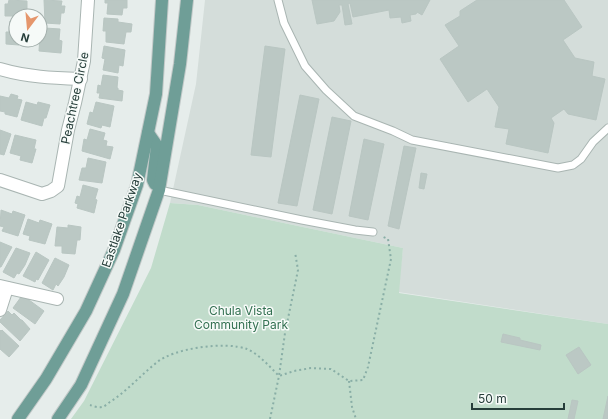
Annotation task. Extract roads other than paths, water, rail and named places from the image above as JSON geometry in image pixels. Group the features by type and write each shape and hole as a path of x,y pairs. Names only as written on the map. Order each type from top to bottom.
{"main road":[{"name":"Eastlake Parkway","path":"18,419 46,379 86,311 114,250 137,184 156,94 162,0"},
{"name":"Eastlake Parkway","path":"58,419 81,385 123,294 159,190 180,64 186,0"},
{"path":"148,133 157,146 153,180 159,190"}],"street":[{"name":"Peachtree Circle","path":"0,180 42,194 51,191 58,186 68,130 81,79 86,40 88,0"},
{"path":"0,69 16,74 81,79"},
{"path":"0,310 3,287 57,299"}],"lane":[{"path":"278,0 284,23 305,66 326,90 354,116 412,140 558,168 573,164 581,159 593,142 608,128"},
{"path":"159,190 302,220 373,232"}],"park label":[{"name":"Chula Vista Community Park","path":"241,318"}]}
